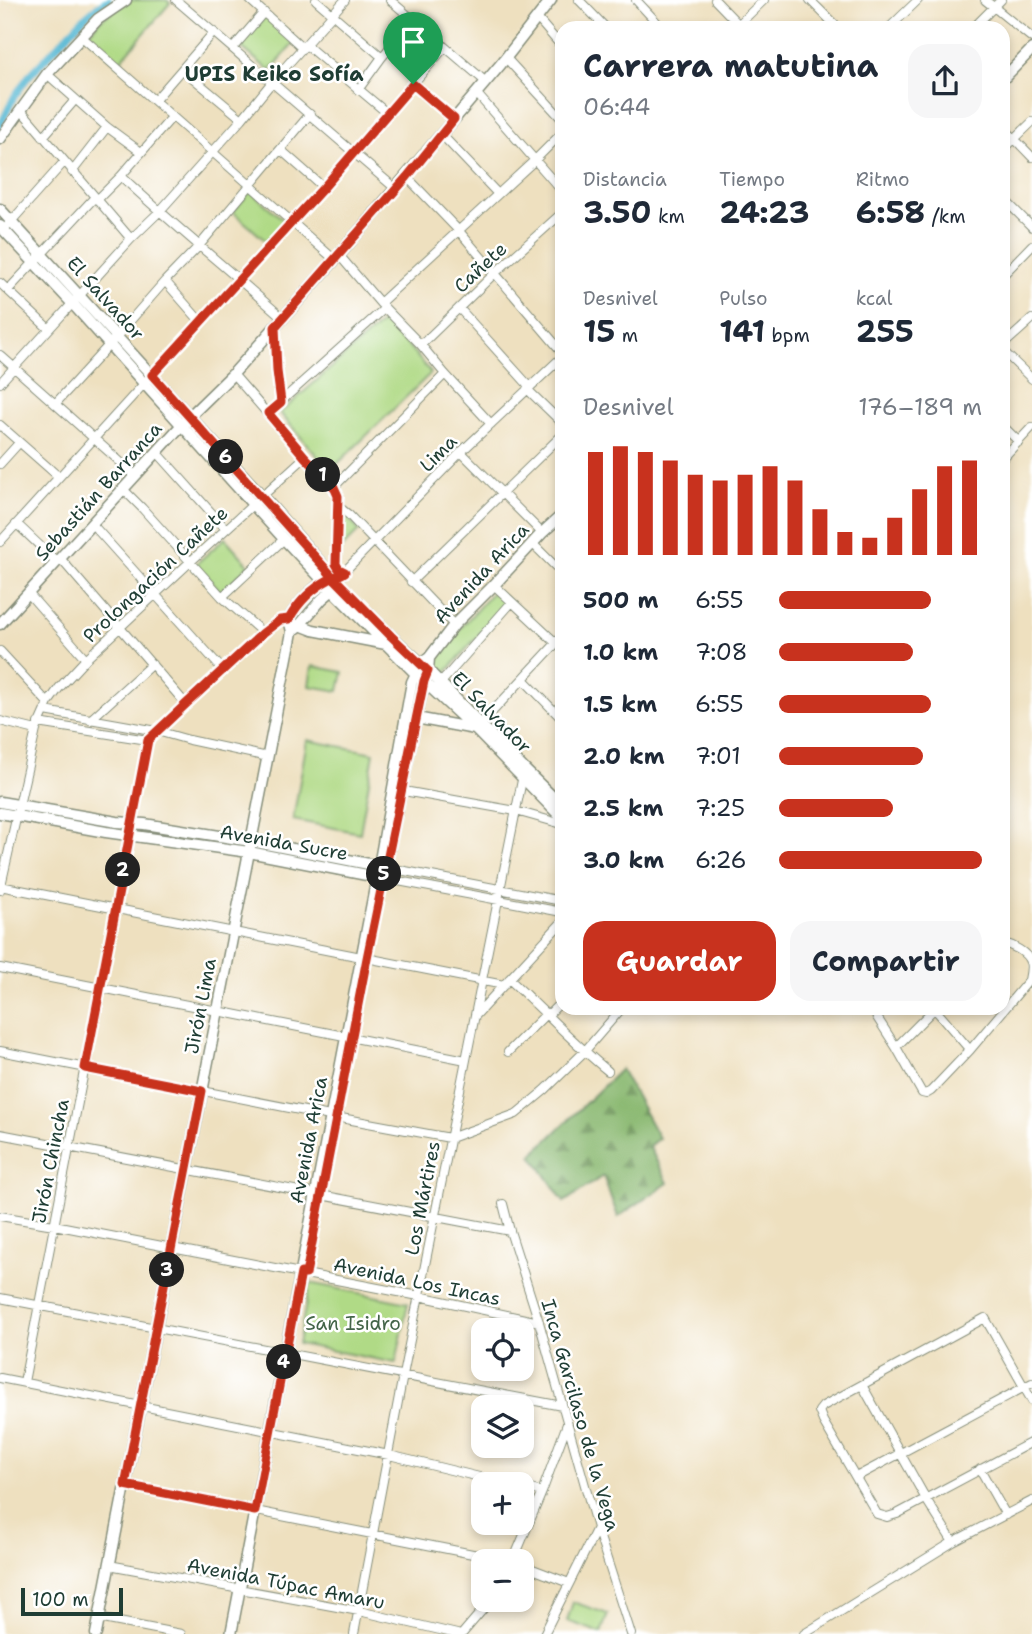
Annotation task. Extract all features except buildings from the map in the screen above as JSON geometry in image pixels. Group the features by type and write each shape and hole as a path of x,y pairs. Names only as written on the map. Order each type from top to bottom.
{"street":[{"path":"0,139 47,74 98,19 126,0"},
{"path":"176,0 396,189"},
{"path":"250,0 387,113"},
{"path":"316,0 382,57"},
{"path":"0,383 131,239 159,212 345,0"},
{"path":"390,0 486,82"},
{"name":"Sebastián Barranca","path":"0,624 185,421 233,374 337,257 477,94 551,0"},
{"path":"579,0 599,21"},
{"path":"636,0 656,21"},
{"path":"715,0 734,21"},
{"path":"745,21 764,0"},
{"path":"810,0 831,21"},
{"path":"985,0 998,3 1032,38"},
{"path":"895,21 913,2"},
{"path":"980,21 998,3"},
{"path":"233,48 264,12"},
{"path":"537,18 555,39"},
{"path":"358,90 413,20"},
{"path":"155,100 214,32"},
{"path":"82,37 249,185 337,257 491,424"},
{"path":"0,542 324,187 445,47"},
{"path":"1010,72 1032,49"},
{"path":"506,58 555,111"},
{"path":"182,69 242,119"},
{"path":"47,74 107,127 141,152"},
{"path":"413,84 454,119"},
{"path":"477,94 555,183"},
{"path":"43,137 75,100"},
{"path":"20,110 131,239"},
{"path":"55,404 199,246 310,114"},
{"path":"8,290 96,198 121,176 172,117"},
{"path":"1010,144 1032,122"},
{"path":"72,172 107,127"},
{"path":"441,134 499,194"},
{"path":"1010,134 1032,157"},
{"path":"268,413 555,140"},
{"path":"281,150 324,187"},
{"path":"1,229 64,162"},
{"path":"121,176 159,212 240,279 279,322 277,371 281,402"},
{"path":"407,177 458,230 555,347"},
{"path":"1010,207 1032,227"},
{"name":"El Salvador","path":"0,209 38,258 185,421 284,539 336,580 386,644 423,669"},
{"name":"Cañete","path":"421,345 555,218"},
{"name":"El Salvador","path":"1,229 38,258"},
{"path":"1010,268 1032,245"},
{"path":"165,281 200,321"},
{"path":"0,283 49,329"},
{"path":"460,308 555,416"},
{"path":"1010,339 1032,319"},
{"path":"0,355 135,475"},
{"path":"1010,358 1032,379"},
{"name":"Lima","path":"336,580 461,452 555,362"},
{"path":"233,374 334,487 338,496 336,564 339,569 336,580 296,629"},
{"path":"334,487 445,374"},
{"name":"El Salvador","path":"185,421 262,496 336,580 555,810"},
{"path":"0,425 60,477"},
{"path":"1010,451 1032,427"},
{"path":"1010,433 1019,442"},
{"path":"411,582 555,442"},
{"path":"0,464 19,443"},
{"path":"157,452 226,528"},
{"path":"461,452 542,533"},
{"name":"Prolongación Cañete","path":"0,888 37,726 59,688 86,659 305,457"},
{"path":"123,489 222,597 263,633"},
{"path":"339,507 454,625"},
{"name":"Avenida Arica","path":"231,1634 259,1511 348,1037 423,669 454,625 555,521"},
{"path":"17,524 58,560 186,704"},
{"path":"92,524 223,670"},
{"path":"222,597 284,539"},
{"path":"533,544 555,566"},
{"path":"0,721 148,740 263,633 280,620 289,619 303,601 336,580"},
{"path":"494,585 555,637"},
{"path":"28,593 86,659"},
{"path":"438,688 512,602"},
{"name":"Jirón Lima","path":"96,1634 232,931 296,629 289,619"},
{"path":"296,629 386,644"},
{"path":"416,718 478,727 555,644"},
{"path":"0,651 46,707 90,720 157,731 268,757"},
{"path":"90,720 152,664"},
{"name":"Avenida Arica","path":"397,790 416,718 423,669"},
{"path":"523,679 555,712"},
{"name":"Jirón Chincha","path":"24,1382 148,740"},
{"name":"El Salvador","path":"523,774 555,800"},
{"name":"Los Mártires","path":"354,1634 523,774"},
{"path":"397,790 516,811 555,822"},
{"name":"Avenida Sucre","path":"0,802 17,811 130,835 250,847"},
{"name":"Avenida Sucre","path":"0,813 17,811 132,823 381,872 555,900"},
{"name":"Avenida Sucre","path":"381,872 497,900 555,911"},
{"path":"0,888 482,980 506,982 547,1014 584,1052 608,1071"},
{"path":"475,1017 555,930"},
{"path":"1010,944 1024,954 1030,962 1031,972 1029,980 1010,1002"},
{"path":"0,968 466,1060"},
{"path":"508,1052 555,1007"},
{"path":"0,1051 450,1138 516,1114 584,1052 616,1015"},
{"path":"875,1015 922,1093 926,1094 999,1015"},
{"path":"896,1047 927,1015"},
{"path":"940,1015 970,1049"},
{"path":"0,1134 510,1231"},
{"name":"Inca Garcilaso de la Vega","path":"503,1204 597,1528 631,1634"},
{"name":"Avenida Los Incas","path":"0,1216 419,1296 539,1322"},
{"path":"0,1298 562,1406"},
{"path":"1032,1401 1028,1385 985,1318 823,1405 819,1411 877,1514 887,1517 1032,1442"},
{"path":"0,1378 389,1455 471,1475"},
{"path":"862,1385 953,1542"},
{"path":"856,1477 1028,1385"},
{"path":"515,1549 567,1424"},
{"path":"980,1469 1006,1515"},
{"path":"125,1485 471,1553"},
{"path":"534,1490 541,1492"},
{"path":"804,1634 953,1542 1032,1501"},
{"path":"544,1634 597,1528"},
{"name":"Avenida Túpac Amaru","path":"108,1565 359,1611 460,1634"},
{"path":"534,1570 569,1583"},
{"name":"Avenida Arica","path":"238,1634 243,1590"},
{"path":"460,1634 480,1612"},
{"path":"98,1618 181,1634"}],"green space":[{"path":"129,0 167,0 170,3 118,64 87,36 99,21"},
{"path":"265,16 295,42 270,71 240,46"},
{"path":"250,191 285,221 267,242 233,212"},
{"path":"386,319 431,373 330,471 280,413"},
{"path":"345,516 359,531 338,549 342,517"},
{"path":"225,538 249,565 221,592 196,564"},
{"path":"494,590 508,601 443,676 429,664"},
{"path":"312,666 343,672 339,691 309,686"},
{"path":"307,740 374,753 360,833 293,820"},
{"path":"621,1069 659,1138 649,1146 668,1183 618,1217 603,1176 564,1202 532,1155"},
{"name":"San Isidro","path":"310,1283 408,1303 396,1363 298,1344"},
{"path":"573,1602 608,1614 601,1633 567,1621"}],"waterway":[{"path":"0,126 14,97 28,77 84,18 108,0"}],"district":[{"name":"UPIS Keiko Sofía","path":"274,74"}],"route":[{"path":"413,84 324,187 152,375 333,577 428,671 385,867 306,1274 301,1273 255,1511 125,1485 202,1091 85,1068 148,740 263,633 280,620 289,619 294,610 316,589 333,577 345,572 336,564 339,507 334,487 268,413 281,402 275,327 407,177 454,119 413,84"}]}
